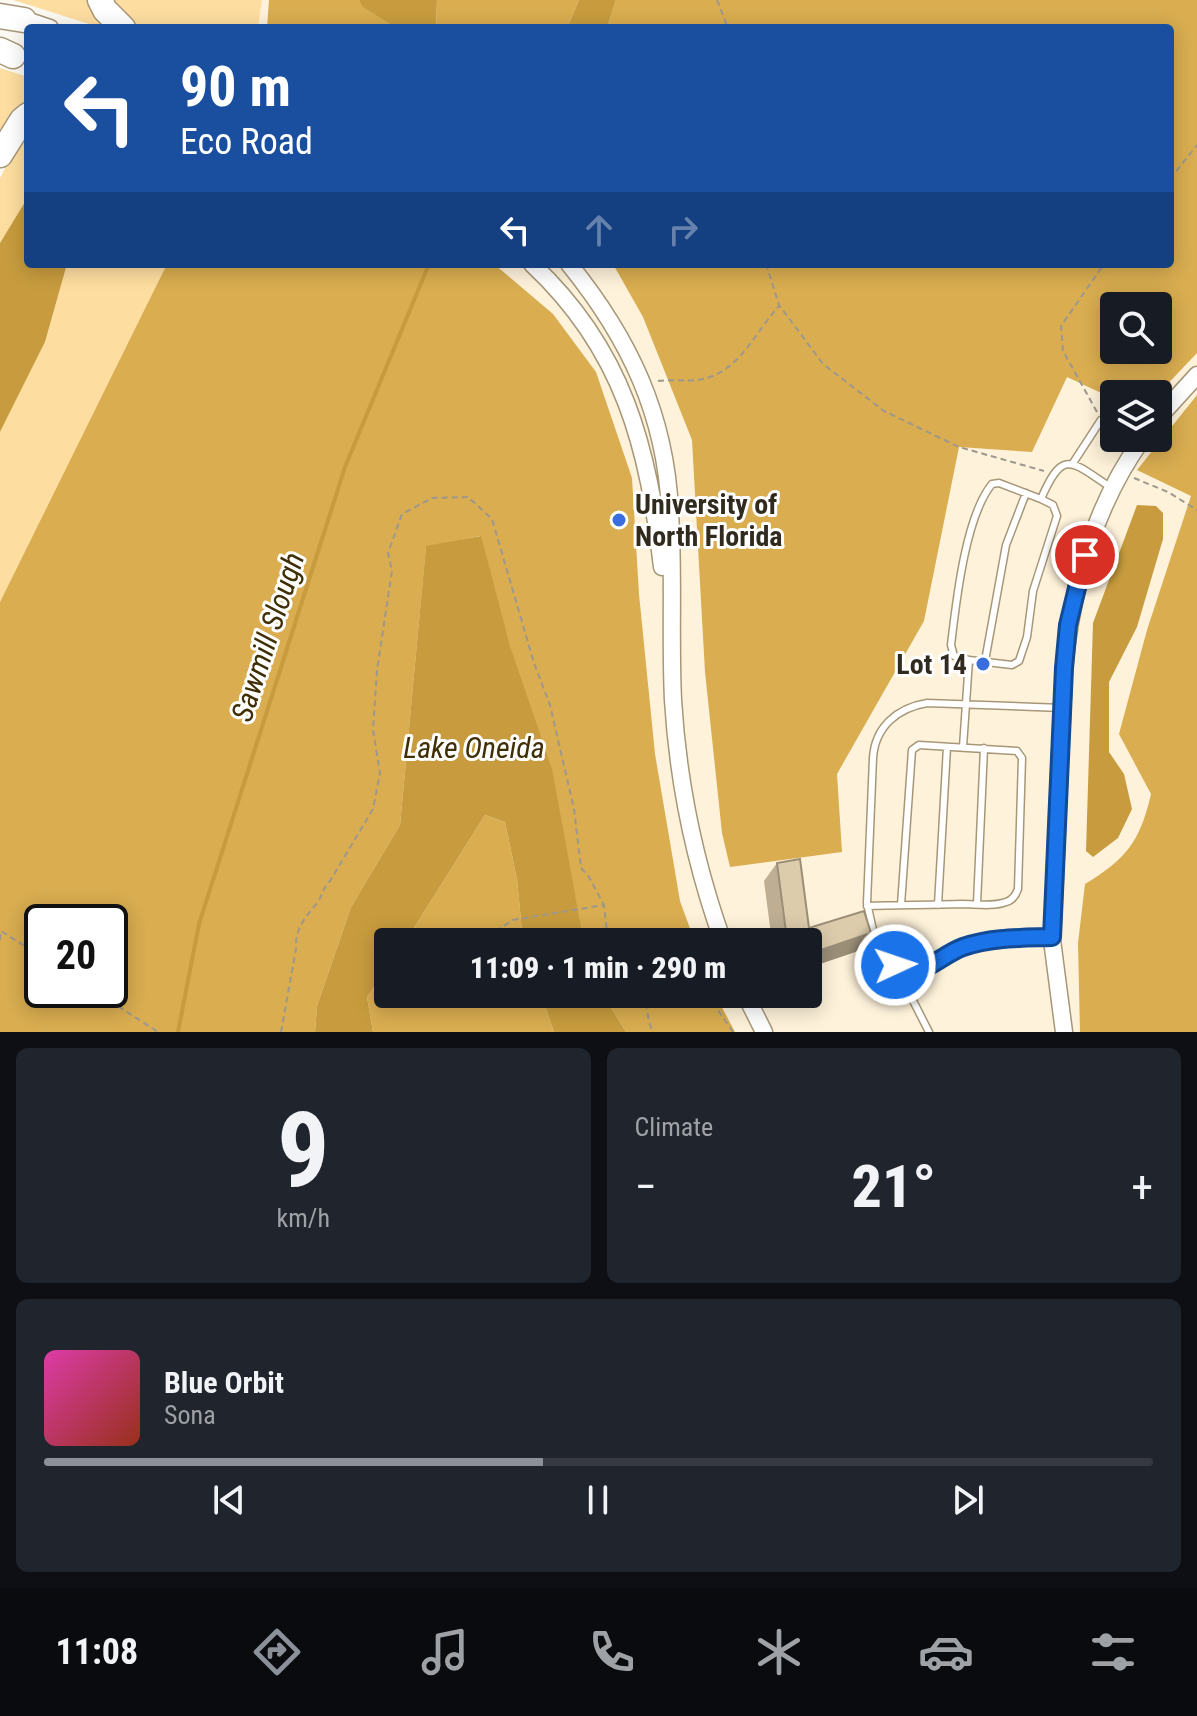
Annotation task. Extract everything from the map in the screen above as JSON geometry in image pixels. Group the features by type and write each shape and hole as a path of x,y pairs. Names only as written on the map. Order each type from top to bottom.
{"highway":[{"path":"100,0 120,24"},
{"path":"0,155 24,118"}],"street":[{"path":"8,16 36,24"},
{"path":"536,268 591,332 627,400 642,446 653,496 689,824 703,884 718,928"},
{"path":"572,268 626,345 643,383 659,434 671,512 670,640"},
{"path":"1172,403 1197,375"},
{"path":"1064,1032 1052,937 1068,625 1094,529 1134,452"},
{"path":"752,1008 764,1032"}],"lane":[{"path":"1073,463 1100,422"},
{"path":"1041,499 1053,474 1066,463 1073,463 1113,489"},
{"path":"999,483 1026,493 1053,505 1057,516 1033,591 1024,652 1019,661 1012,665 954,656 950,651 963,564 976,516 992,484 999,483"},
{"path":"985,661 1006,545 1026,493"},
{"path":"963,747 969,660"},
{"path":"1052,937 995,940 962,947 916,972 905,972 895,965 881,948 867,906 874,743 885,724 911,706 927,703 1062,708"},
{"path":"867,906 977,904 1009,901 1018,889 1022,758 1014,749 919,745 910,752 901,905"},
{"path":"938,905 947,747"},
{"path":"977,904 984,748"},
{"path":"905,972 905,985 929,1032"}],"path":[{"path":"717,0 726,24"},
{"path":"1174,174 1197,145"},
{"path":"767,268 779,305 823,364 884,411 959,447 1053,474"},
{"path":"1100,418 1063,351 1061,326 1101,268"},
{"path":"643,383 672,379 699,380 723,373 751,345 759,327 779,305"},
{"path":"1121,473 1168,492 1197,510"},
{"path":"281,1032 296,937 309,908 316,903 321,889 330,881 373,809 380,773 373,730 377,670 392,571 388,553 402,514 432,498 468,497 492,519 534,663 550,705 574,809 581,868 604,905 607,928"},
{"path":"501,928 513,920 604,905"},
{"path":"0,940 1,930 24,945"},
{"path":"121,1008 158,1032"},
{"path":"647,1008 648,1022 653,1032"},
{"path":"717,1008 733,1032"}],"shaded area":[{"path":"13,0 92,0 108,24 89,24"},
{"path":"106,0 262,0 259,24 126,24"},
{"name":"University of North Florida","path":"262,0 1197,0 1197,1032 0,1032 0,602 165,268 1174,268 1174,24 259,24"},
{"path":"269,0 359,0 364,7 390,24 267,24"},
{"path":"437,0 579,0 569,24 436,24"},
{"path":"616,0 1197,0 1197,353 1171,380 1100,380 1100,392 1067,377 1032,452 959,447 924,621 837,774 842,852 730,867 722,833 705,672 692,440 643,317 615,268 1174,268 1174,24 608,24"},
{"path":"0,68 24,76 24,110 0,141"},
{"path":"24,132 24,204 0,243 0,178"},
{"path":"66,268 165,268 0,602 0,432 45,342"},
{"path":"165,268 499,268 553,314 596,372 632,478 639,594 655,754 680,901 690,928 581,928 568,859 480,536 426,547 400,825 351,907 317,1006 315,1032 0,1032 0,602"},
{"path":"1197,395 1197,1032 1080,1032 1078,943 1085,884 1111,866 1129,848 1142,825 1151,794 1119,734 1147,630 1191,496 1137,470 1151,452 1172,452 1172,426"},
{"path":"485,815 505,822 517,879 522,928 414,928"},
{"path":"374,987 374,1008 546,1008 554,1032 373,1032 367,997"},
{"path":"611,1008 722,1008 735,1032 626,1032"}],"water":[{"path":"359,0 437,0 436,24 390,24 363,7"},
{"path":"579,0 616,0 608,24 569,24"},
{"path":"24,204 24,268 66,268 45,342 0,432 0,243"},
{"path":"1137,505 1156,506 1163,513 1163,539 1137,627 1109,682 1109,752 1124,774 1132,809 1118,838 1093,857 1086,851 1093,623"},
{"name":"Lake Oneida","path":"481,536 511,649 552,769 581,928 522,928 517,879 505,822 485,815 414,928 374,928 374,987 367,997 373,1032 315,1032 317,1006 351,907 400,825 426,546"},
{"path":"546,1008 611,1008 626,1032 554,1032"}],"building":[{"path":"800,859 809,928 785,928 777,863"},
{"path":"864,911 871,933 822,950 822,928 809,928"}],"waterway":[{"name":"Sawmill Slough","path":"178,1032 199,924 345,467 427,268"}],"place":[{"name":"University of North Florida","path":"619,520"},
{"name":"Lot 14","path":"983,664"}],"route":[{"path":"895,965 905,972 916,972 962,947 995,940 1052,937 1064,668 1068,625 1085,555"}]}
